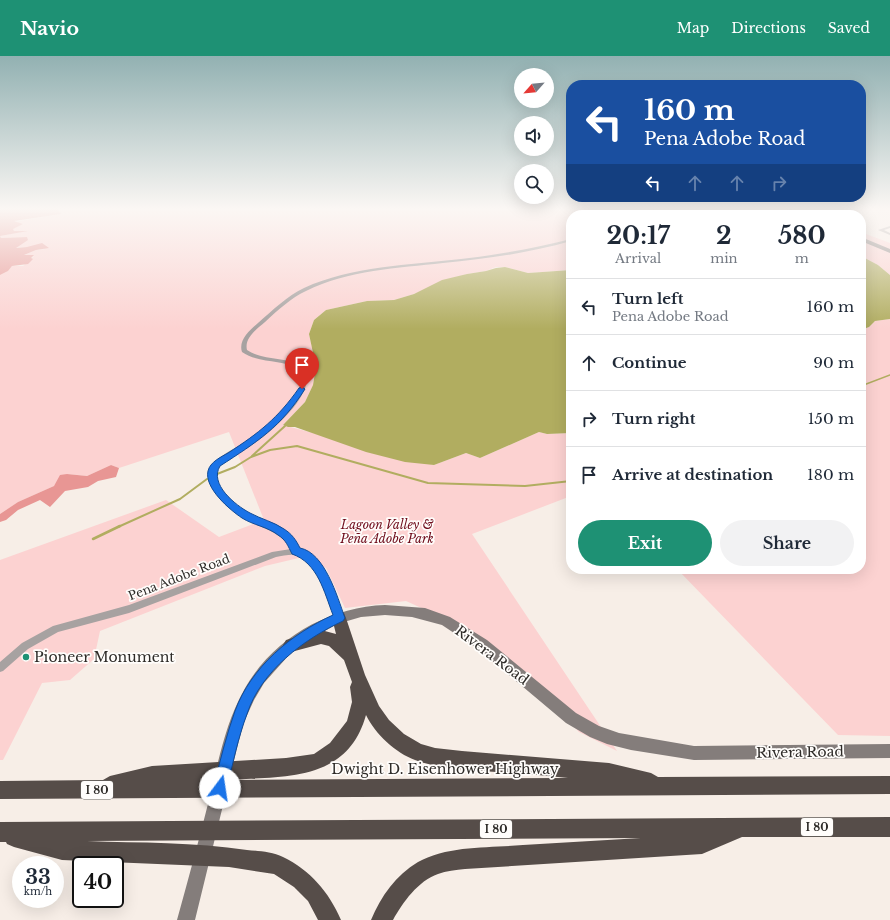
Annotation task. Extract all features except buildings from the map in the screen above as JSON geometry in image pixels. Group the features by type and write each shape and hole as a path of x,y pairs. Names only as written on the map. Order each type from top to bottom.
{"highway":[{"path":"339,618 357,676 373,712 383,726 398,740 417,752 435,757 462,760 609,772 668,786"},
{"path":"291,645 321,637 333,640 350,655"},
{"path":"87,790 152,775 286,767 308,764 322,759 339,747 350,734 357,718 360,702 357,676"},
{"name":"Dwight D. Eisenhower Highway","path":"0,790 890,784"},
{"name":"I 80","path":"0,833 890,827"},
{"path":"382,920 395,896 412,880 426,869 445,862 465,859 702,844 744,828"},
{"path":"0,833 62,850 229,858 276,864 289,871 306,884 315,894 330,920"}],"street":[{"path":"339,618 325,580 315,563 303,553 296,551 292,541 281,532 246,516 233,506 216,489 213,482 212,471 217,464 275,423 290,407 302,389 304,379 303,373 300,369 285,363 253,356 244,351 244,342 252,332 280,306 296,295 315,285 331,280 383,269 534,248"},
{"name":"Pena Adobe Road","path":"0,668 25,646 56,629 135,606 256,560 275,554 296,551"},
{"name":"Rivera Road","path":"188,912 231,744 241,712 249,695 268,668 291,645 319,626 358,612 381,609 408,611 444,620 462,630 500,659 568,717 595,732 614,739 680,749 694,753 890,751"}],"green space":[{"name":"Lagoon Valley & Peña Adobe Park","path":"39,248 566,248 566,270 528,273 505,267 496,267 486,271 467,274 394,300 367,301 326,310 314,320 309,334 316,367 313,385 305,402 283,425 434,465 466,453 480,458 539,432 547,434 566,433 566,498 472,534 617,751 579,732 539,691 470,630 406,601 345,608 326,568 303,557 265,566 100,631 94,659 70,680 42,683 3,760 0,760 0,560 166,500 219,537 264,520 229,432 119,468 111,465 87,476 67,474 54,486 18,502 0,514 0,275 8,271 12,266 23,266 34,256 22,256 36,250 45,249"},
{"path":"866,248 890,248 890,275 878,265 866,259"},
{"path":"890,319 890,736 838,735 682,574 866,574 866,328 875,321"}],"shaded area":[{"path":"0,248 47,248 36,250 24,255 34,255 31,258 33,259 28,264 12,266 8,271 0,275"},
{"path":"866,259 878,265 890,275 890,319 875,321 866,328"},
{"path":"505,267 528,273 566,270 566,433 547,434 539,432 480,458 466,453 434,465 405,462 366,452 295,427 283,425 305,402 313,385 316,367 309,334 314,320 326,310 367,301 394,300 414,294 442,280"},
{"path":"111,465 119,468 116,477 98,481 88,487 65,491 50,507 40,500 18,510 6,520 0,522 0,514 18,502 54,486 60,475 67,474 87,476"}],"waterway":[{"path":"866,384 890,375"},
{"path":"252,456 285,426"},
{"path":"217,474 235,467 251,457 270,450 297,446 428,483 525,486 566,482"},
{"path":"118,527 180,499 207,479"},
{"path":"93,539 120,526"}],"place":[{"name":"Pioneer Monument","path":"26,657"}],"route":[{"path":"220,788 241,712 258,681 268,668 291,645 319,626 339,618 325,580 315,563 303,553 296,551 292,541 281,532 246,516 233,506 216,489 213,482 212,471 217,464 275,423 290,407 302,389"}]}
